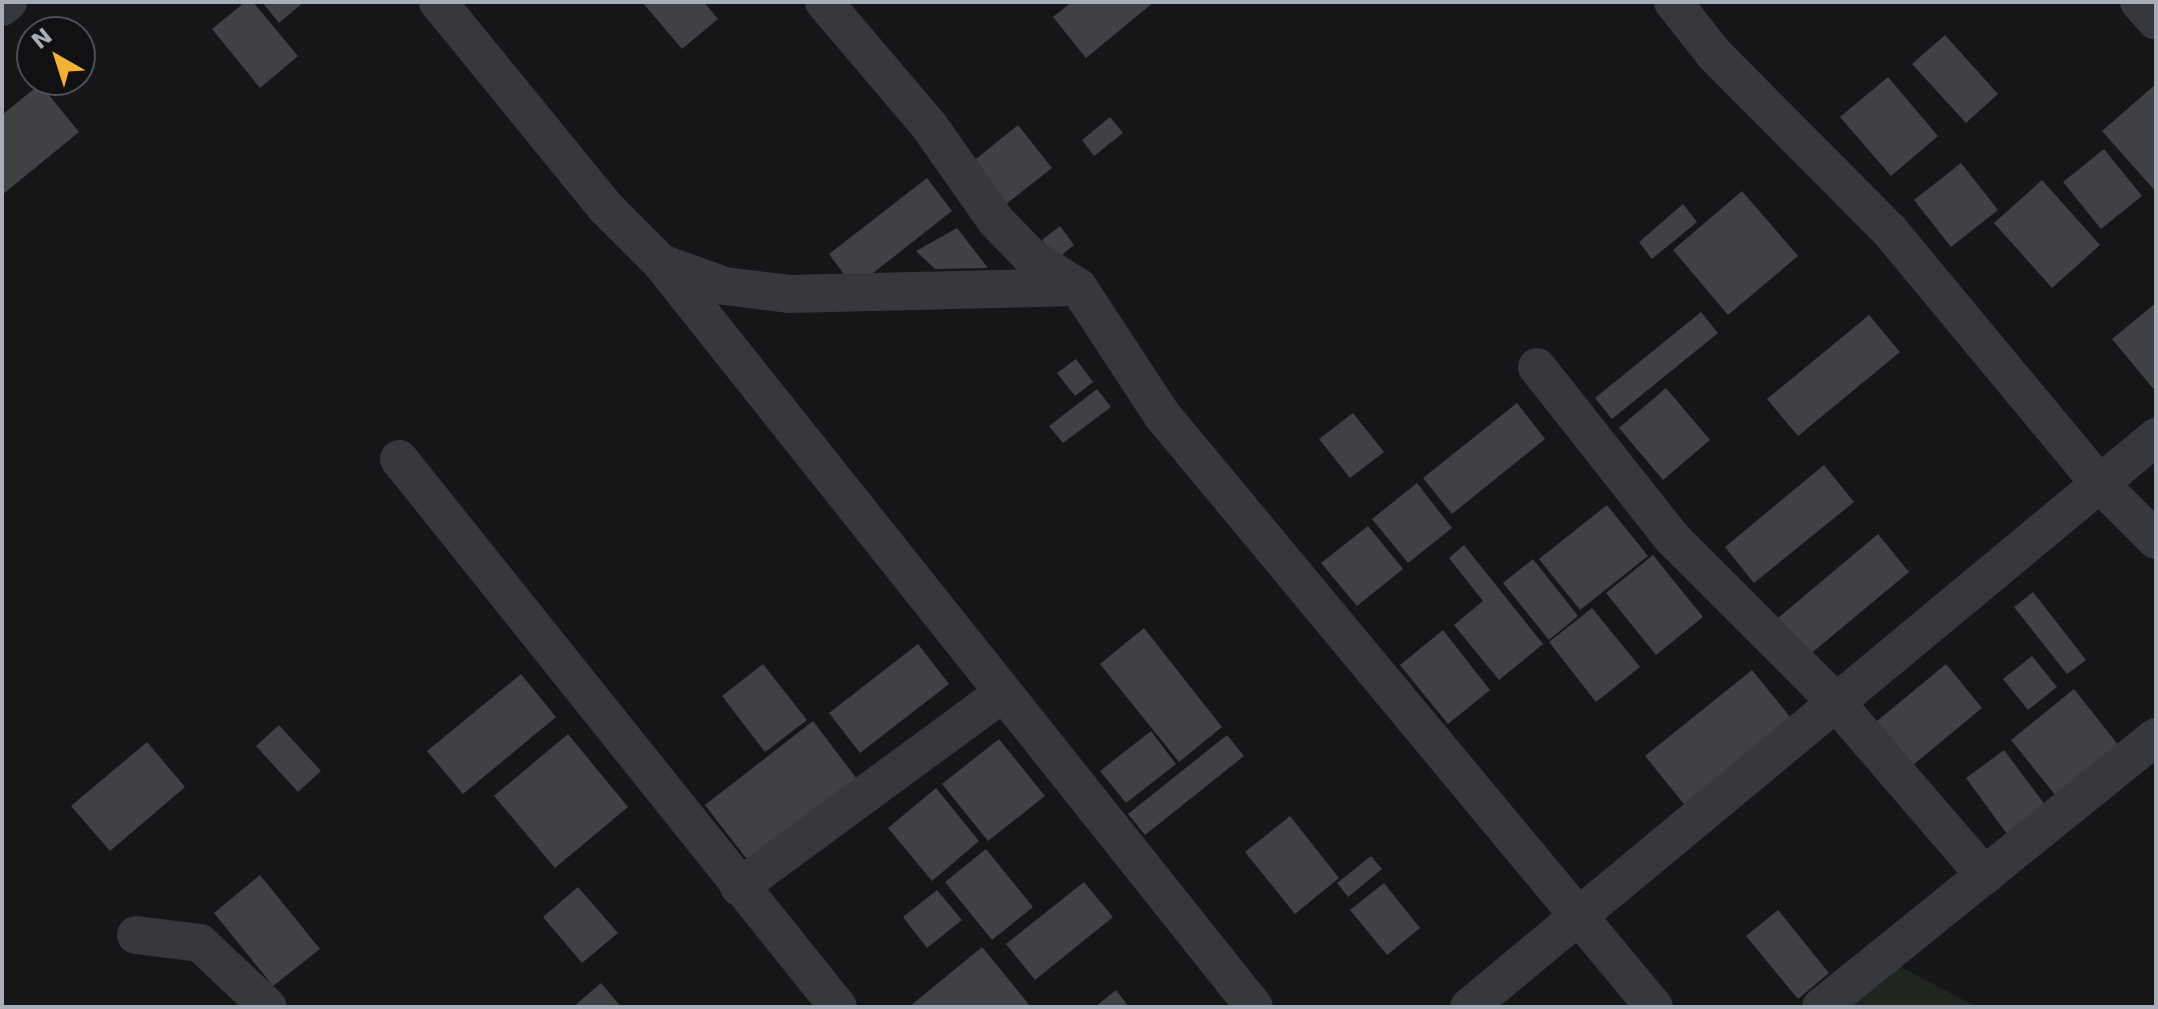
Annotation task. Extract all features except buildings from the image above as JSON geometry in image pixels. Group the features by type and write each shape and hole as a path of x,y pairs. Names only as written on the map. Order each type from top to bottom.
{"street":[{"path":"2,7 8,2"},
{"path":"438,2 605,207 661,263 1254,1007"},
{"path":"824,2 930,127 996,221 1032,258 1078,287 1162,415 1654,1007"},
{"path":"1673,2 1714,54 1889,230 2099,483 2156,540"},
{"path":"2139,2 2156,21"},
{"path":"661,263 725,286 789,294 1078,287"},
{"path":"1537,367 1673,539 1833,699 1985,876"},
{"path":"1469,1007 1578,918 1833,699 2156,437"},
{"path":"399,459 838,1007"},
{"path":"739,887 1003,693"},
{"path":"1821,1007 2156,737"},
{"path":"136,935 200,943 268,1007"}],"shaded area":[{"path":"1895,964 1977,1007 1838,1007"}]}
